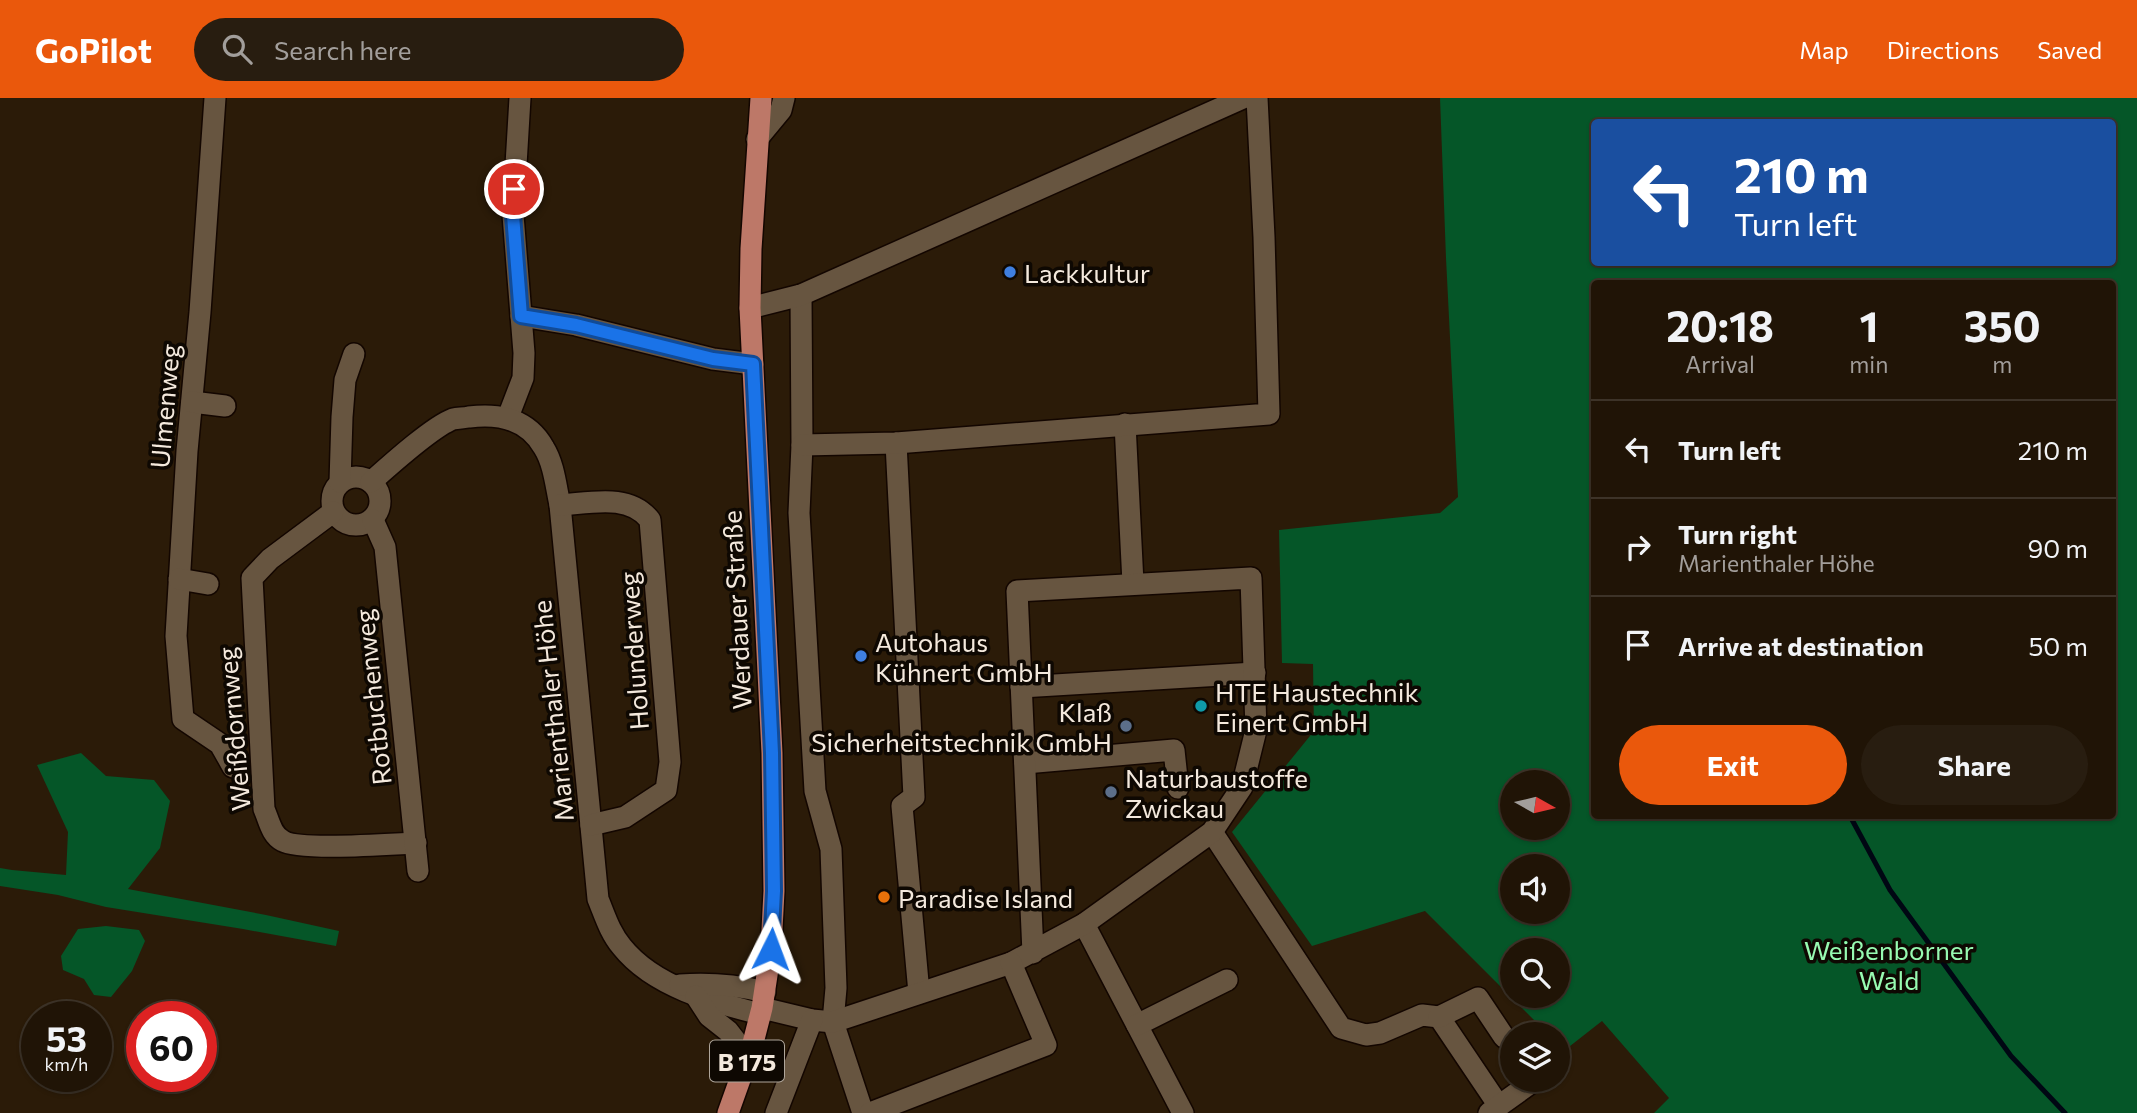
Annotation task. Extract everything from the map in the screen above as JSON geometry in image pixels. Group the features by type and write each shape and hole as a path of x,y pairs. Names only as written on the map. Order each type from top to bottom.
{"main road":[{"name":"Werdauer Straße","path":"728,1113 744,1070 762,1004 771,949 774,891 772,753 750,308 761,98"}],"street":[{"name":"Ulmenweg","path":"215,98 176,636 183,719 220,744 233,767"},
{"path":"371,482 432,432 453,419 489,414 508,417 523,378 524,354 513,215 520,98"},
{"path":"757,139 781,110 784,98"},
{"path":"750,308 801,295 1243,98"},
{"path":"802,445 896,443 1269,414 1257,98"},
{"path":"776,1113 823,1021 836,988 831,849 815,791 799,513 802,445 801,295"},
{"path":"521,316 576,325 713,359 753,364"},
{"path":"340,482 345,380 354,354"},
{"path":"192,402 225,406"},
{"name":"Marienthaler Höhe","path":"508,417 529,430 544,448 560,505 598,899 608,926 622,947 655,976 713,1002 762,1004"},
{"path":"1125,424 1133,583"},
{"path":"896,443 914,797 902,806 919,993"},
{"path":"350,478 362,478 371,482 378,490 380,500 373,520 358,525 340,520 333,512 331,503 333,492 340,482 350,478"},
{"name":"Holunderweg","path":"560,505 612,501 642,509 650,520 670,762 666,789 625,817 591,825"},
{"name":"Weißdornweg","path":"333,512 270,559 251,578 264,808 272,830 284,842 310,846 416,844"},
{"name":"Rotbuchenweg","path":"373,520 386,547 418,871"},
{"path":"675,985 743,986 762,1004 823,1021 1011,963 1033,953 1084,924 1212,832 1242,787 1256,730 1251,578 1017,591 1033,953"},
{"path":"179,579 208,584"},
{"path":"1021,687 1255,673"},
{"path":"1025,763 1174,750 1178,788"},
{"path":"1212,832 1341,1028 1366,1035 1380,1033 1422,1015 1438,1017 1478,998 1500,1031"},
{"path":"1084,924 1183,1113"},
{"path":"870,1113 1046,1045 1011,963"},
{"path":"1137,1025 1227,980"},
{"name":"Marienthaler Höhe","path":"696,996 709,1016 728,1031 734,1040 744,1070"},
{"path":"1438,1017 1494,1109 1518,1092"},
{"path":"823,1021 863,1113"}],"green space":[{"name":"Weißenborner Wald","path":"1440,98 2137,98 2137,1113 1654,1113 1669,1098 1602,1021 1570,1046 1570,1022 1536,1022 1522,1008 1570,1008 1570,938 1500,938 1500,986 1425,911 1312,946 1232,832 1314,731 1313,664 1282,663 1279,530 1440,513 1458,497"},
{"path":"81,753 106,776 154,780 170,801 160,848 128,889 339,931 336,946 0,886 0,868 66,875 68,832 37,765"},
{"path":"106,926 139,930 145,941 132,971 111,997 94,995 84,979 63,970 61,956 78,929"}],"waterway":[{"path":"1852,819 1890,890 2011,1056 2065,1113"}],"place":[{"name":"Lackkultur","path":"1010,272"},
{"name":"Autohaus Kühnert GmbH","path":"861,656"},
{"name":"HTE Haustechnik Einert GmbH","path":"1201,706"},
{"name":"Klaß Sicherheitstechnik GmbH","path":"1126,726"},
{"name":"Naturbaustoffe Zwickau","path":"1111,792"},
{"name":"Paradise Island","path":"884,897"}],"route":[{"path":"514,189 513,215 521,316 576,325 713,359 753,364 772,753 774,891 771,949"}]}
